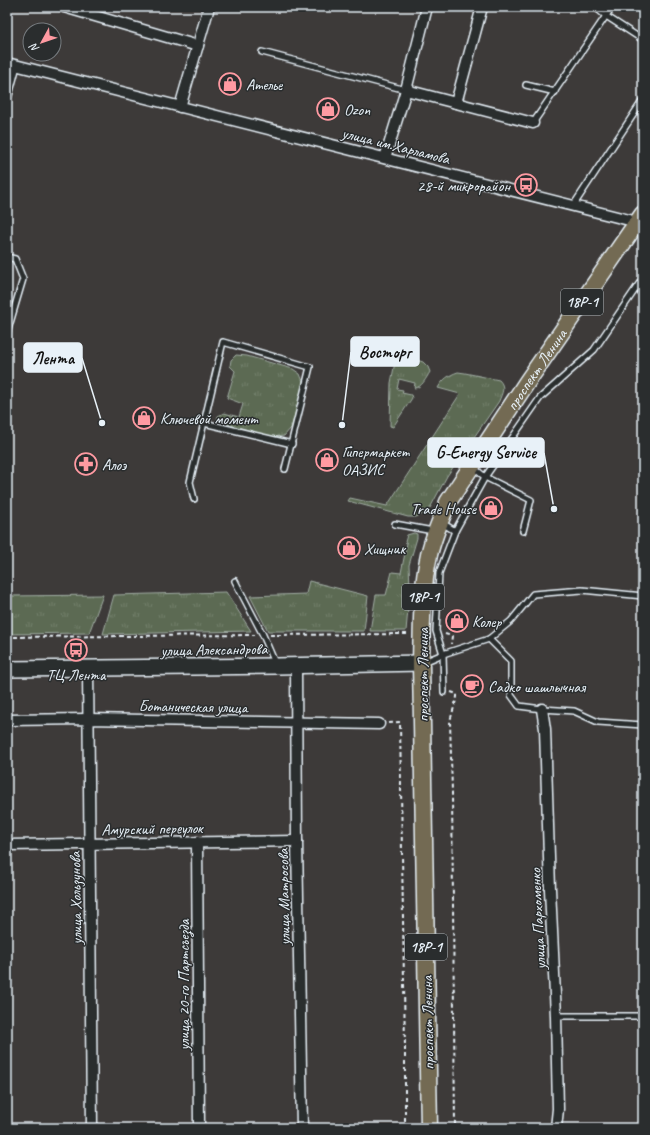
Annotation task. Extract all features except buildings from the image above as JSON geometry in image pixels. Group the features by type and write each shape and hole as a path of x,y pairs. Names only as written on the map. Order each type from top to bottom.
{"main road":[{"name":"проспект Ленина","path":"429,1128 421,663 422,609 429,554 448,502 527,382 640,218"},
{"name":"улица Александрова","path":"7,669 421,663"}],"street":[{"path":"64,7 198,46"},
{"path":"180,107 209,7"},
{"path":"385,158 389,140 406,90 427,7"},
{"path":"456,103 482,7"},
{"name":"улица им.Харламова","path":"7,63 573,206 640,218"},
{"path":"406,90 534,123"},
{"name":"улица Матросова","path":"296,666 297,841 302,1128"},
{"name":"улица Хользунова","path":"88,668 92,1128"},
{"name":"улица Пархоменко","path":"542,709 545,729 556,1016 558,1109 556,1128"},
{"name":"Ботаническая улица","path":"7,720 88,719 379,724"},
{"name":"Амурский переулок","path":"7,845 297,841"},
{"name":"улица 20-го Партсъезда","path":"197,842 199,1128"}],"lane":[{"path":"595,7 643,40"},
{"path":"534,123 612,7"},
{"path":"262,52 406,90"},
{"path":"7,103 17,66"},
{"path":"526,85 555,92"},
{"path":"573,206 643,100"},
{"path":"7,257 15,259 23,279 7,333"},
{"path":"444,692 442,654 436,631 439,573 455,531 485,477 540,398 594,350 643,278"},
{"path":"194,499 190,482 223,342 310,367 285,469"},
{"path":"204,423 292,444"},
{"path":"471,466 485,477 531,500 523,531"},
{"path":"395,524 438,527 455,531"},
{"path":"235,581 277,666"},
{"path":"421,663 442,654 489,639 511,621 533,594 582,590 643,596"},
{"path":"489,639 511,661 511,695 519,706 574,711 598,722 643,725"},
{"path":"556,1016 643,1016"}],"path":[{"path":"436,631 452,636 451,651"},
{"path":"268,636 409,634"},
{"path":"7,637 255,635"},
{"path":"451,692 457,694 450,721 455,1128"},
{"path":"400,722 405,1128"}],"green space":[{"path":"392,352 423,362 428,367 430,372 424,382 417,388 414,388 415,383 399,379 397,389 403,390 402,393 411,395 412,398 393,427 390,426 391,383 395,362 388,360"},
{"path":"236,355 247,356 293,369 300,374 304,384 291,428 284,436 273,437 217,421 218,416 224,413 239,417 243,404 227,398 235,371 230,366 231,360"},
{"path":"458,372 499,380 503,390 499,401 447,476 430,508 423,514 416,517 408,517 348,501 350,498 387,506 460,394 438,388 446,378"},
{"path":"414,533 417,534 417,538 409,565 410,587 406,631 370,631 376,595 386,595 392,572 401,573 407,543 405,542 407,535"},
{"path":"309,581 368,596 364,631 268,631 250,596 306,594"},
{"path":"226,592 251,631 103,634 114,595"},
{"path":"103,595 89,633 7,634 7,596"}],"place":[{"name":"Ателье","path":"230,84"},
{"name":"Ozon","path":"328,109"},
{"name":"28-й микрорайон","path":"526,185"},
{"name":"Ключевой момент","path":"144,418"},
{"name":"Лента","path":"102,423"},
{"name":"Восторг","path":"342,425"},
{"name":"Гипермаркет ОАЗИС","path":"327,460"},
{"name":"Алоэ","path":"86,464"},
{"name":"Trade House","path":"491,508"},
{"name":"G-Energy Service","path":"554,509"},
{"name":"Хищник","path":"349,548"},
{"name":"Колер","path":"457,621"},
{"name":"ТЦ Лента","path":"76,650"},
{"name":"Садко шашлычная","path":"472,686"}]}
